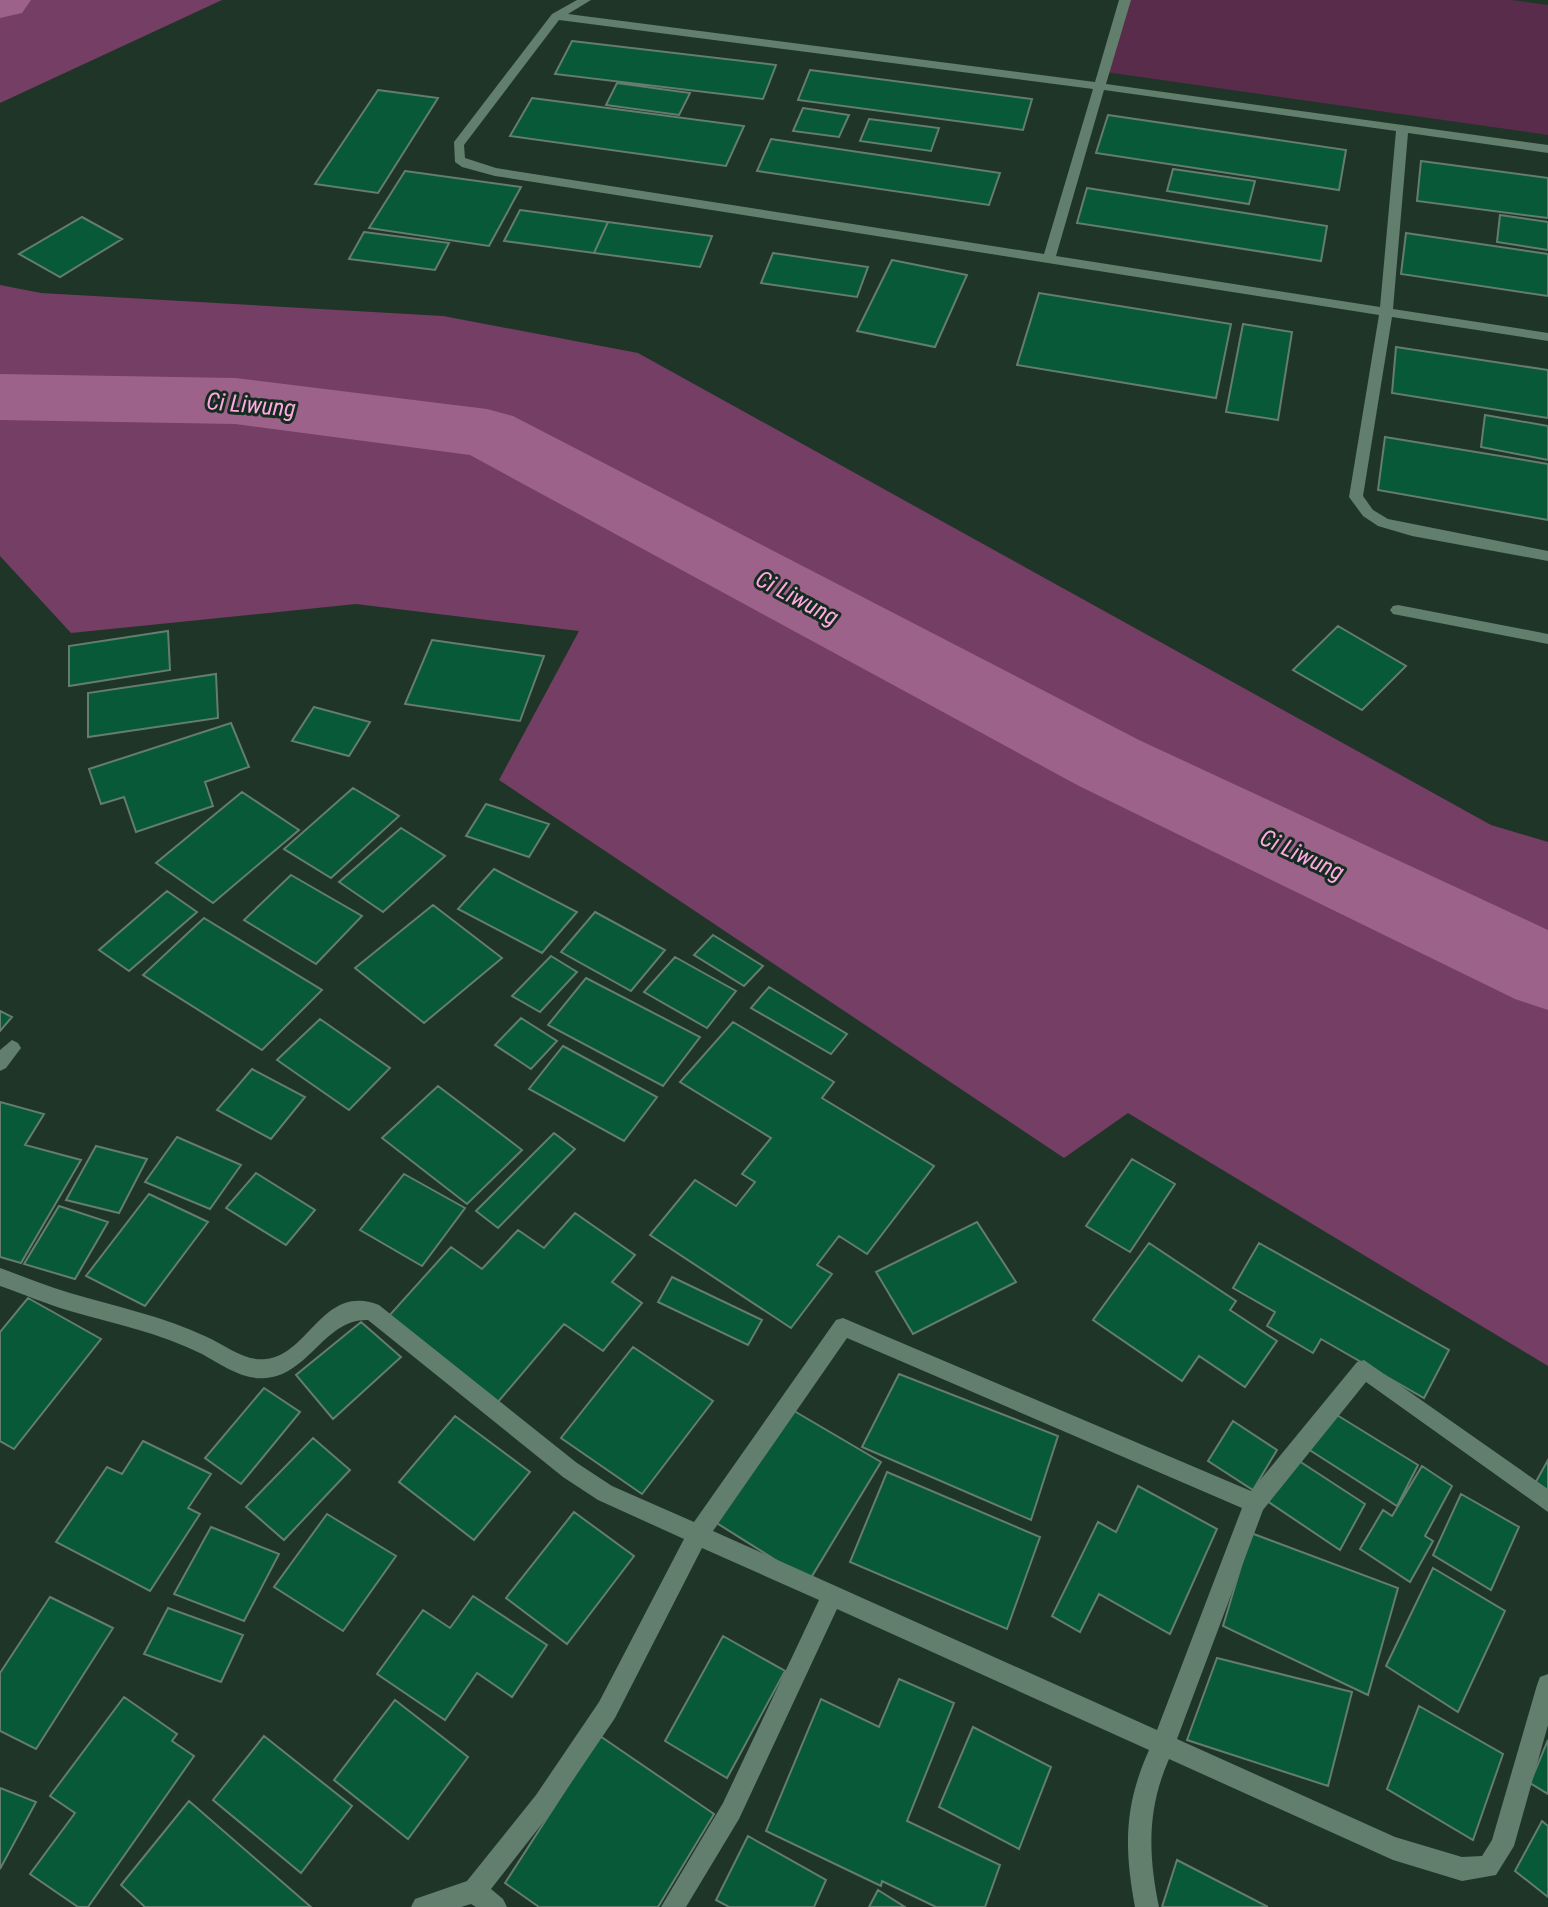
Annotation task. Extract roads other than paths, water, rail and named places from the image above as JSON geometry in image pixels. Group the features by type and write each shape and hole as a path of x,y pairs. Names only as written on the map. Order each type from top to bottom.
{"street":[{"path":"584,0 556,16 457,145 459,159 466,164 495,172 1548,337"},
{"path":"1049,259 1125,0"},
{"path":"556,16 1098,86 1548,149"},
{"path":"1402,130 1386,311 1355,489 1360,505 1382,523 1548,556"},
{"path":"1398,610 1548,639"},
{"path":"0,1063 12,1048"},
{"path":"0,1277 68,1301 181,1333 247,1366 267,1370 295,1357 344,1311 355,1308 372,1311 570,1470 605,1493 696,1536 1164,1742 1393,1848 1462,1869 1489,1867 1502,1846 1548,1685"},
{"path":"424,1907 474,1891 544,1803 607,1710 696,1536 843,1327 1255,1503"},
{"path":"1147,1907 1136,1843 1138,1814 1147,1780 1255,1503 1364,1369 1548,1502"},
{"path":"673,1907 732,1811 832,1596"},
{"path":"474,1891 495,1907"}],"waterway":[{"name":"Ci Liwung","path":"0,397 235,401 487,433 1109,763 1548,972"}]}
